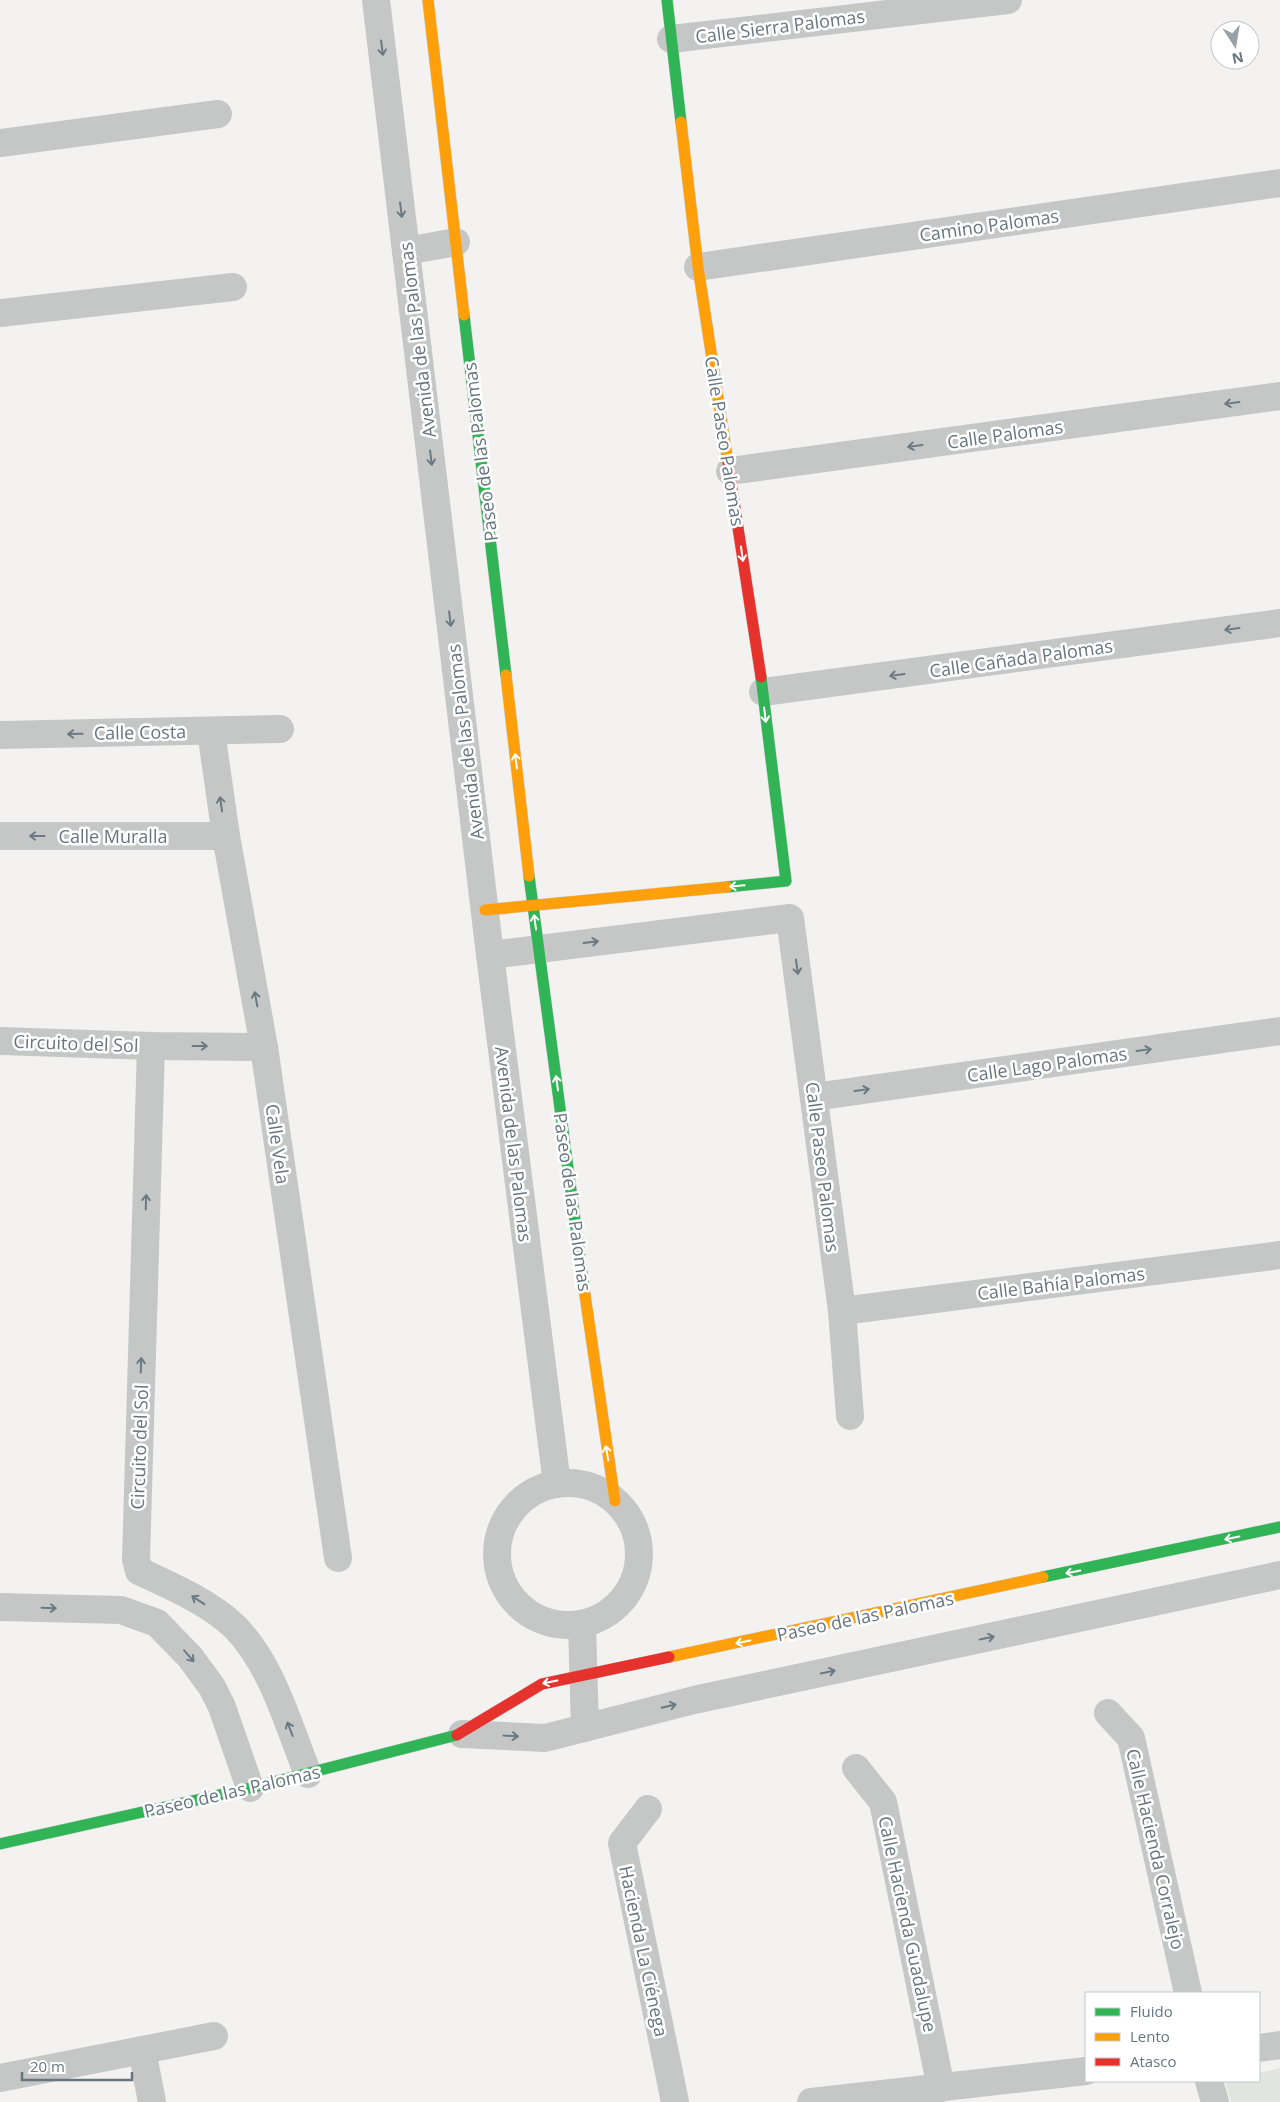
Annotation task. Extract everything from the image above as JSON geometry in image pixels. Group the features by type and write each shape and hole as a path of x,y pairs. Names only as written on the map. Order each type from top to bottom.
{"street":[{"name":"Avenida de las Palomas","path":"376,0 490,955 557,1484"},
{"name":"Paseo de las Palomas","path":"428,0 532,904 604,1434 615,1501"},
{"name":"Calle Paseo Palomas","path":"532,904 786,881 762,692 698,267 667,0"},
{"name":"Calle Sierra Palomas","path":"671,39 1008,0"},
{"path":"0,143 218,114"},
{"name":"Camino Palomas","path":"698,267 1280,183"},
{"path":"406,251 456,242"},
{"path":"0,313 233,287"},
{"name":"Calle Palomas","path":"730,471 1280,396"},
{"name":"Calle Cañada Palomas","path":"762,692 1280,623"},
{"name":"Calle Costa","path":"0,735 280,729"},
{"name":"Calle Vela","path":"211,731 226,836 264,1047 338,1558"},
{"name":"Calle Muralla","path":"0,836 226,836"},
{"path":"485,910 532,904"},
{"name":"Calle Paseo Palomas","path":"539,949 790,918 842,1311 850,1416"},
{"path":"490,955 539,949"},
{"name":"Calle Lago Palomas","path":"814,1097 1280,1031"},
{"name":"Circuito del Sol","path":"0,1041 151,1046 264,1047"},
{"name":"Circuito del Sol","path":"151,1046 136,1559 139,1571 194,1598 234,1626 257,1655 276,1693 308,1774"},
{"name":"Calle Bahía Palomas","path":"842,1311 1280,1255"},
{"path":"557,1484 578,1484 592,1488 615,1501 627,1516 636,1533 640,1553 637,1572 630,1590 617,1606 602,1617 582,1624 549,1623 527,1612 513,1599 503,1582 498,1564 498,1544 503,1526 514,1509 528,1496 545,1487 557,1484"},
{"name":"Paseo de las Palomas","path":"462,1734 542,1684 1280,1527"},
{"name":"Paseo de las Palomas","path":"0,1844 250,1788 462,1734 545,1738 694,1700 1280,1575"},
{"path":"0,1607 121,1610 157,1624 190,1657 212,1687 222,1707 250,1788"},
{"path":"582,1624 585,1728"},
{"name":"Calle Hacienda Corralejo","path":"1108,1713 1131,1738 1188,1992"},
{"name":"Calle Hacienda Guadalupe","path":"856,1768 883,1802 941,2088"},
{"name":"Hacienda La Ciénega","path":"648,1808 622,1843 675,2102"},
{"path":"0,2078 214,2036"},
{"path":"1260,2048 1280,2045"},
{"path":"142,2050 152,2102"},
{"path":"811,2102 1085,2071"},
{"path":"1209,2082 1216,2102"}],"shaded area":[{"path":"1280,2068 1280,2102 1231,2102 1225,2082 1260,2082 1260,2073"}],"traffic: fast":[{"path":"667,0 681,122"},
{"path":"464,315 506,675"},
{"path":"727,887 786,881 761,677"},
{"path":"529,876 584,1288"},
{"path":"1043,1577 1280,1527"},
{"path":"0,1844 250,1788 457,1735"}],"traffic: slow":[{"path":"428,0 464,315"},
{"path":"681,122 698,267 728,463"},
{"path":"506,675 529,876"},
{"path":"485,910 727,887"},
{"path":"584,1288 615,1501"},
{"path":"669,1657 1043,1577"}],"traffic: jam":[{"path":"728,463 761,677"},
{"path":"457,1735 542,1684 669,1657"}]}
